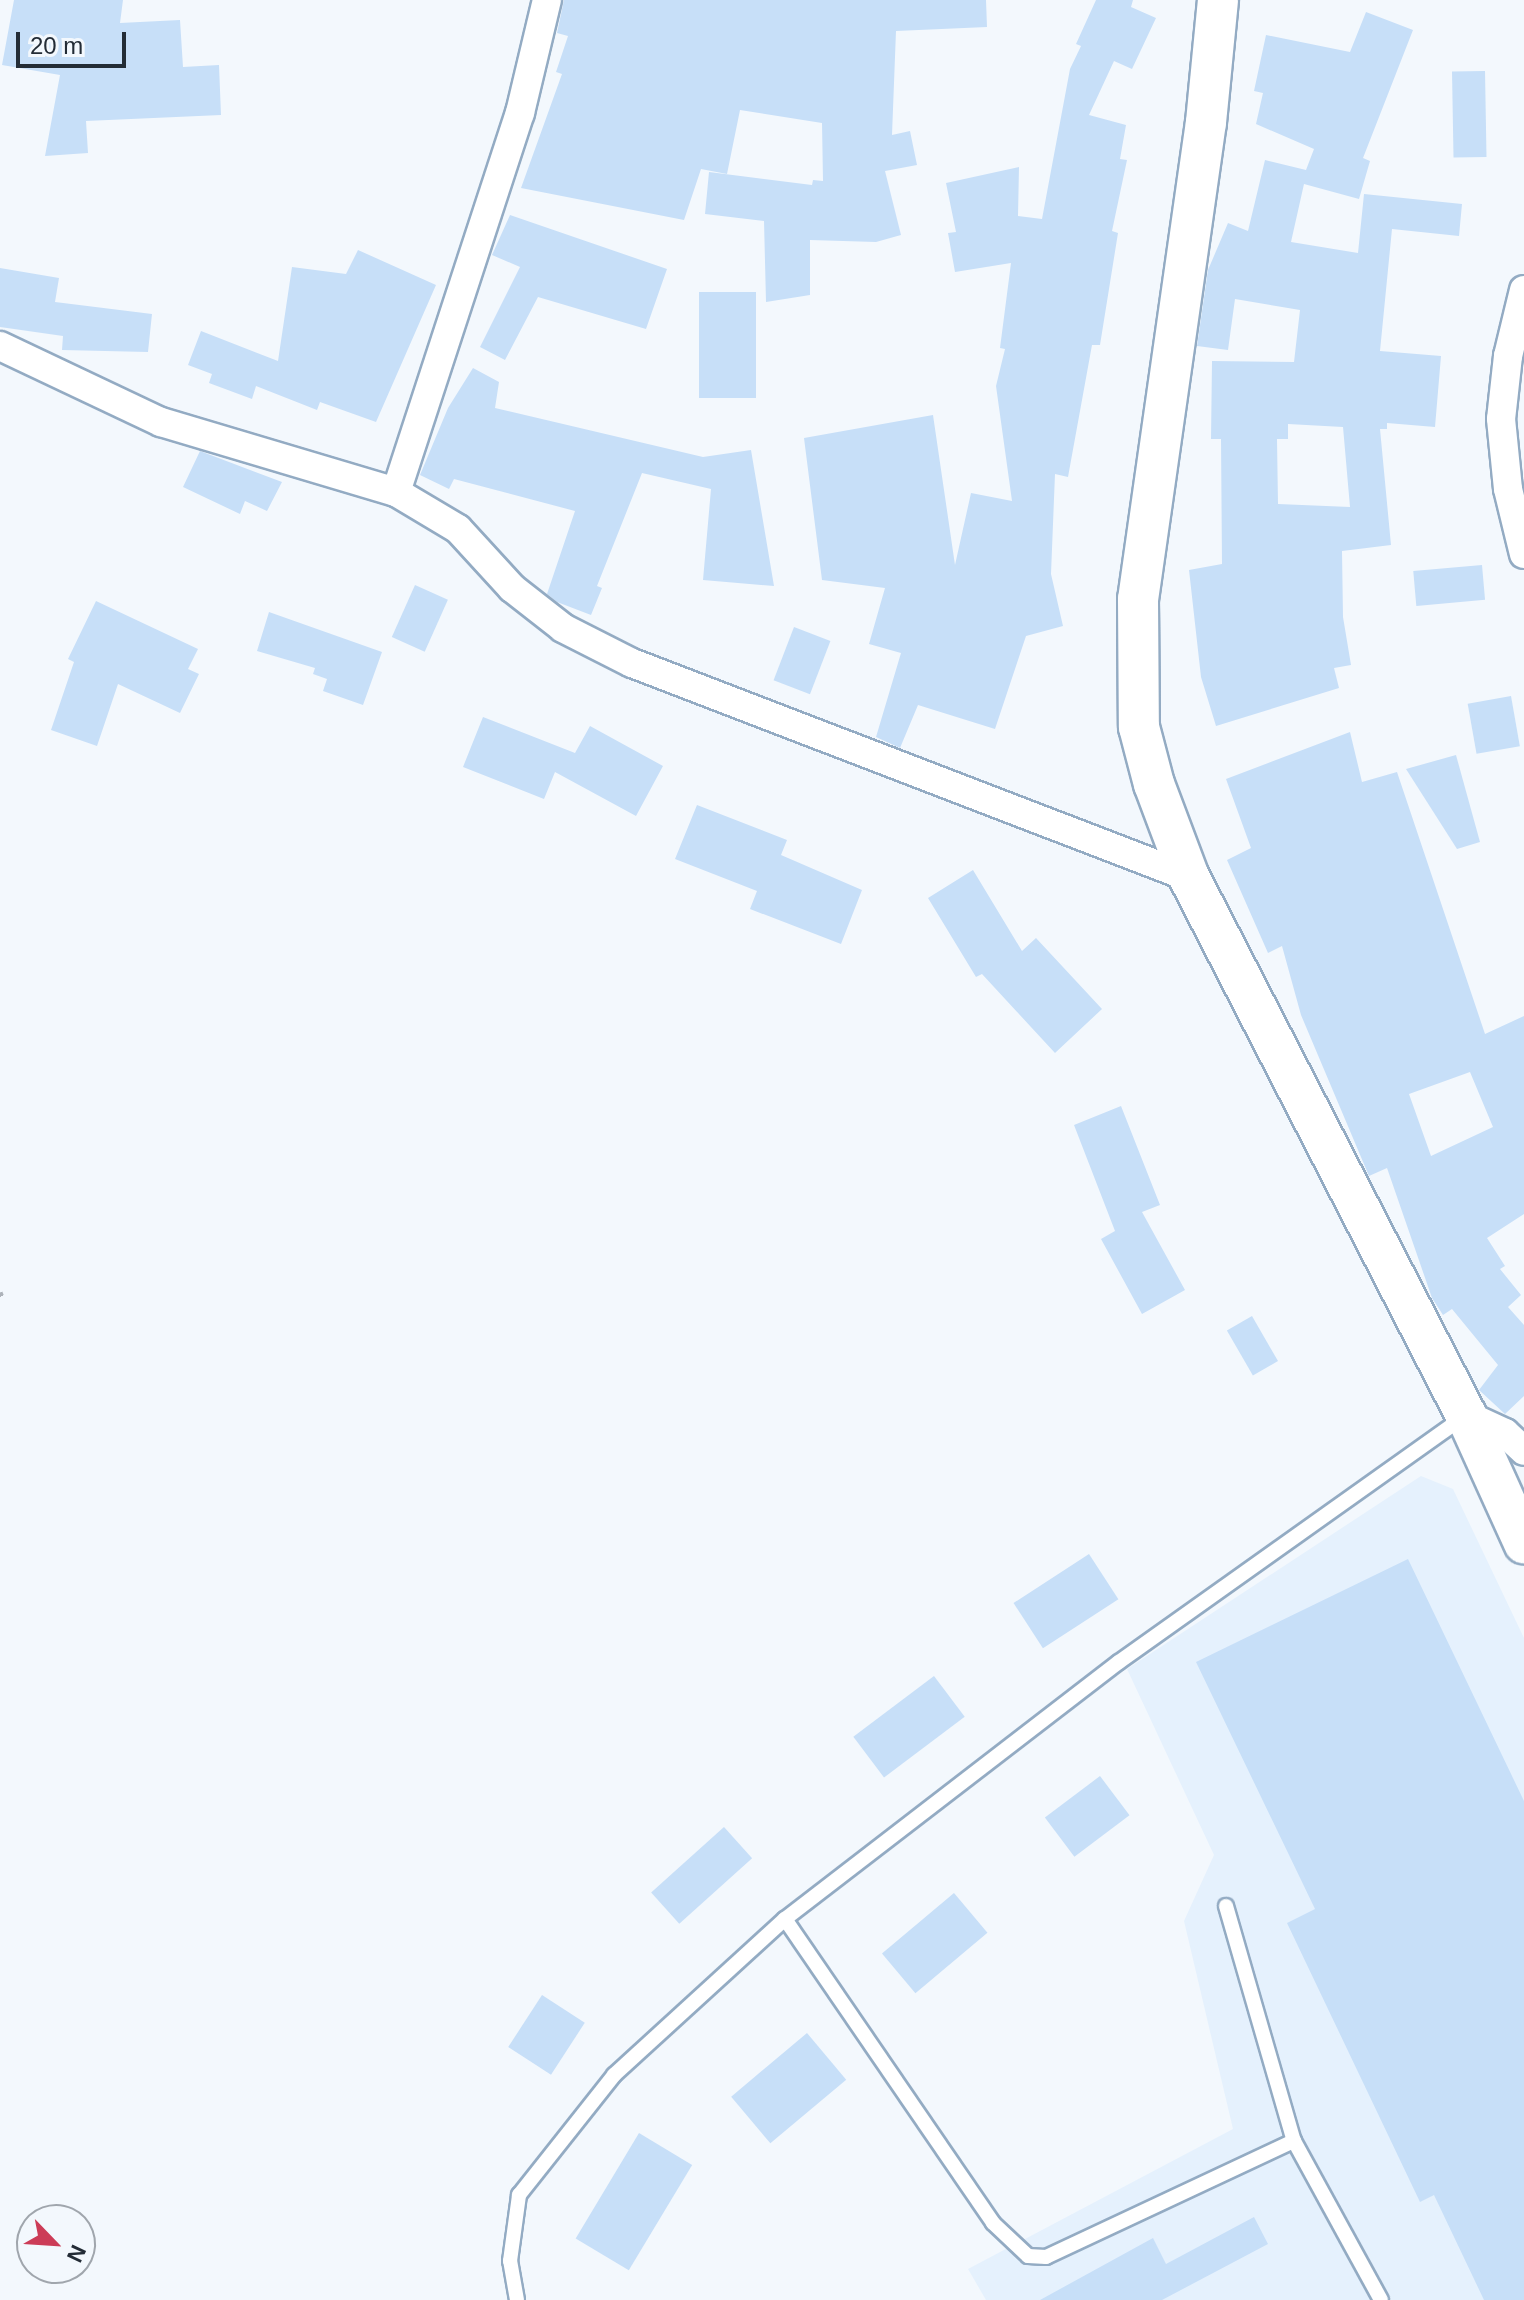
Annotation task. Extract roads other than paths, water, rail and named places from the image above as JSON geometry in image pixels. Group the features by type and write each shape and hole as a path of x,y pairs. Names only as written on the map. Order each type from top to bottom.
{"street":[{"path":"396,492 520,113 547,0"},
{"path":"1218,0 1206,122 1146,531 1136,658 1139,727 1154,784 1189,877 1466,1415 1524,1543"},
{"path":"1523,298 1508,356 1501,419 1508,489 1524,554"},
{"path":"0,346 161,422 396,492 458,529 512,588 563,628 632,663 1189,877"},
{"path":"1466,1415 1518,1439"}],"lane":[{"path":"517,2300 510,2261 519,2195 614,2075 785,1919 1119,1662 1466,1415"},
{"path":"1226,1906 1294,2141 1381,2300"},
{"path":"785,1919 993,2223 1028,2256 1046,2257 1294,2141"}]}
